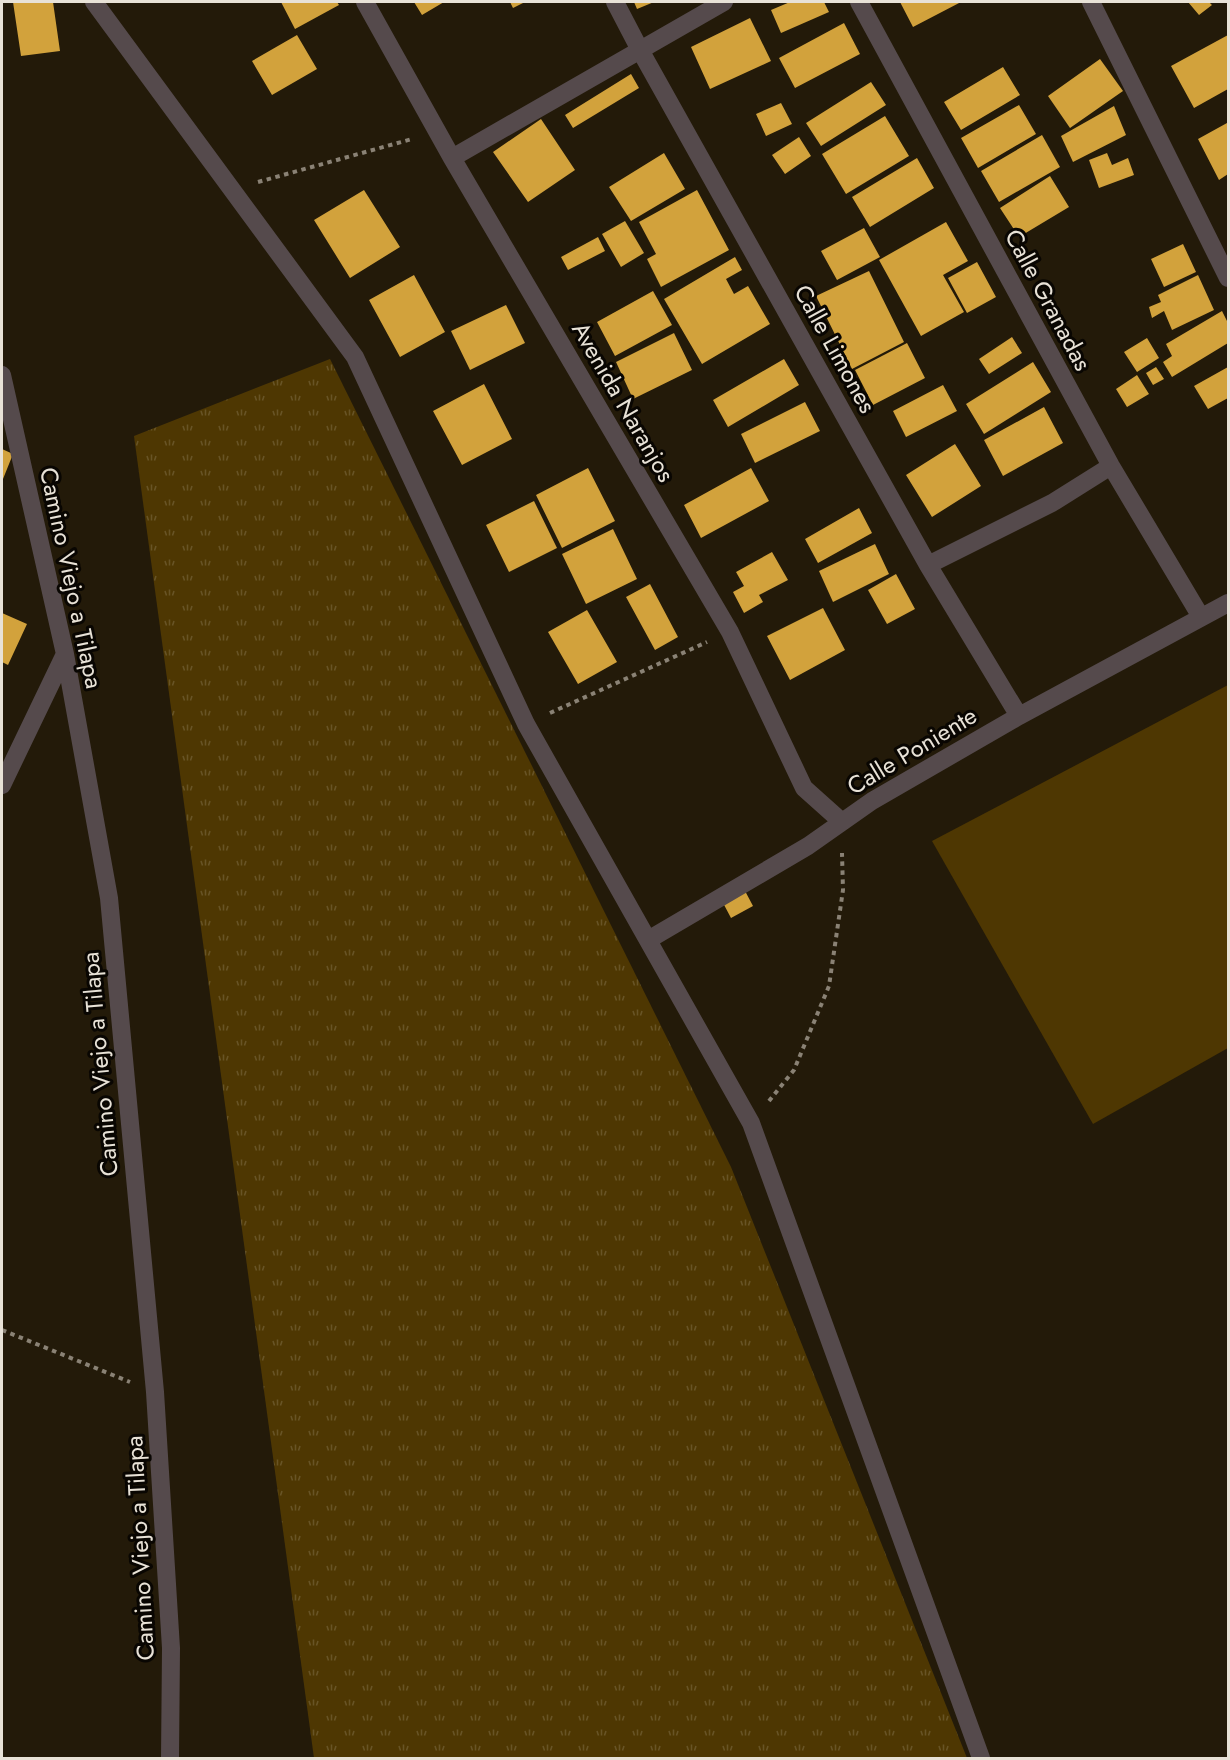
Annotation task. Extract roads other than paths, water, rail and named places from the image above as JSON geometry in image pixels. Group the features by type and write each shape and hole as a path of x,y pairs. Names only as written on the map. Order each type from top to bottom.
{"street":[{"path":"94,2 355,357 526,724 751,1122 981,1758"},
{"name":"Avenida Naranjos","path":"365,2 452,158 730,632 804,788 842,822"},
{"name":"Calle Limones","path":"615,2 928,565 1019,716"},
{"path":"452,158 724,2"},
{"name":"Calle Granadas","path":"860,2 1111,466 1201,616"},
{"path":"1091,2 1228,278"},
{"name":"Camino Viejo a Tilapa","path":"2,375 64,654 109,898 155,1392 171,1648 170,1758"},
{"path":"928,565 1052,503 1111,466"},
{"name":"Calle Poniente","path":"842,822 872,801 1019,716 1228,603"},
{"path":"2,785 64,654"},
{"path":"648,940 808,846 842,822"}]}
